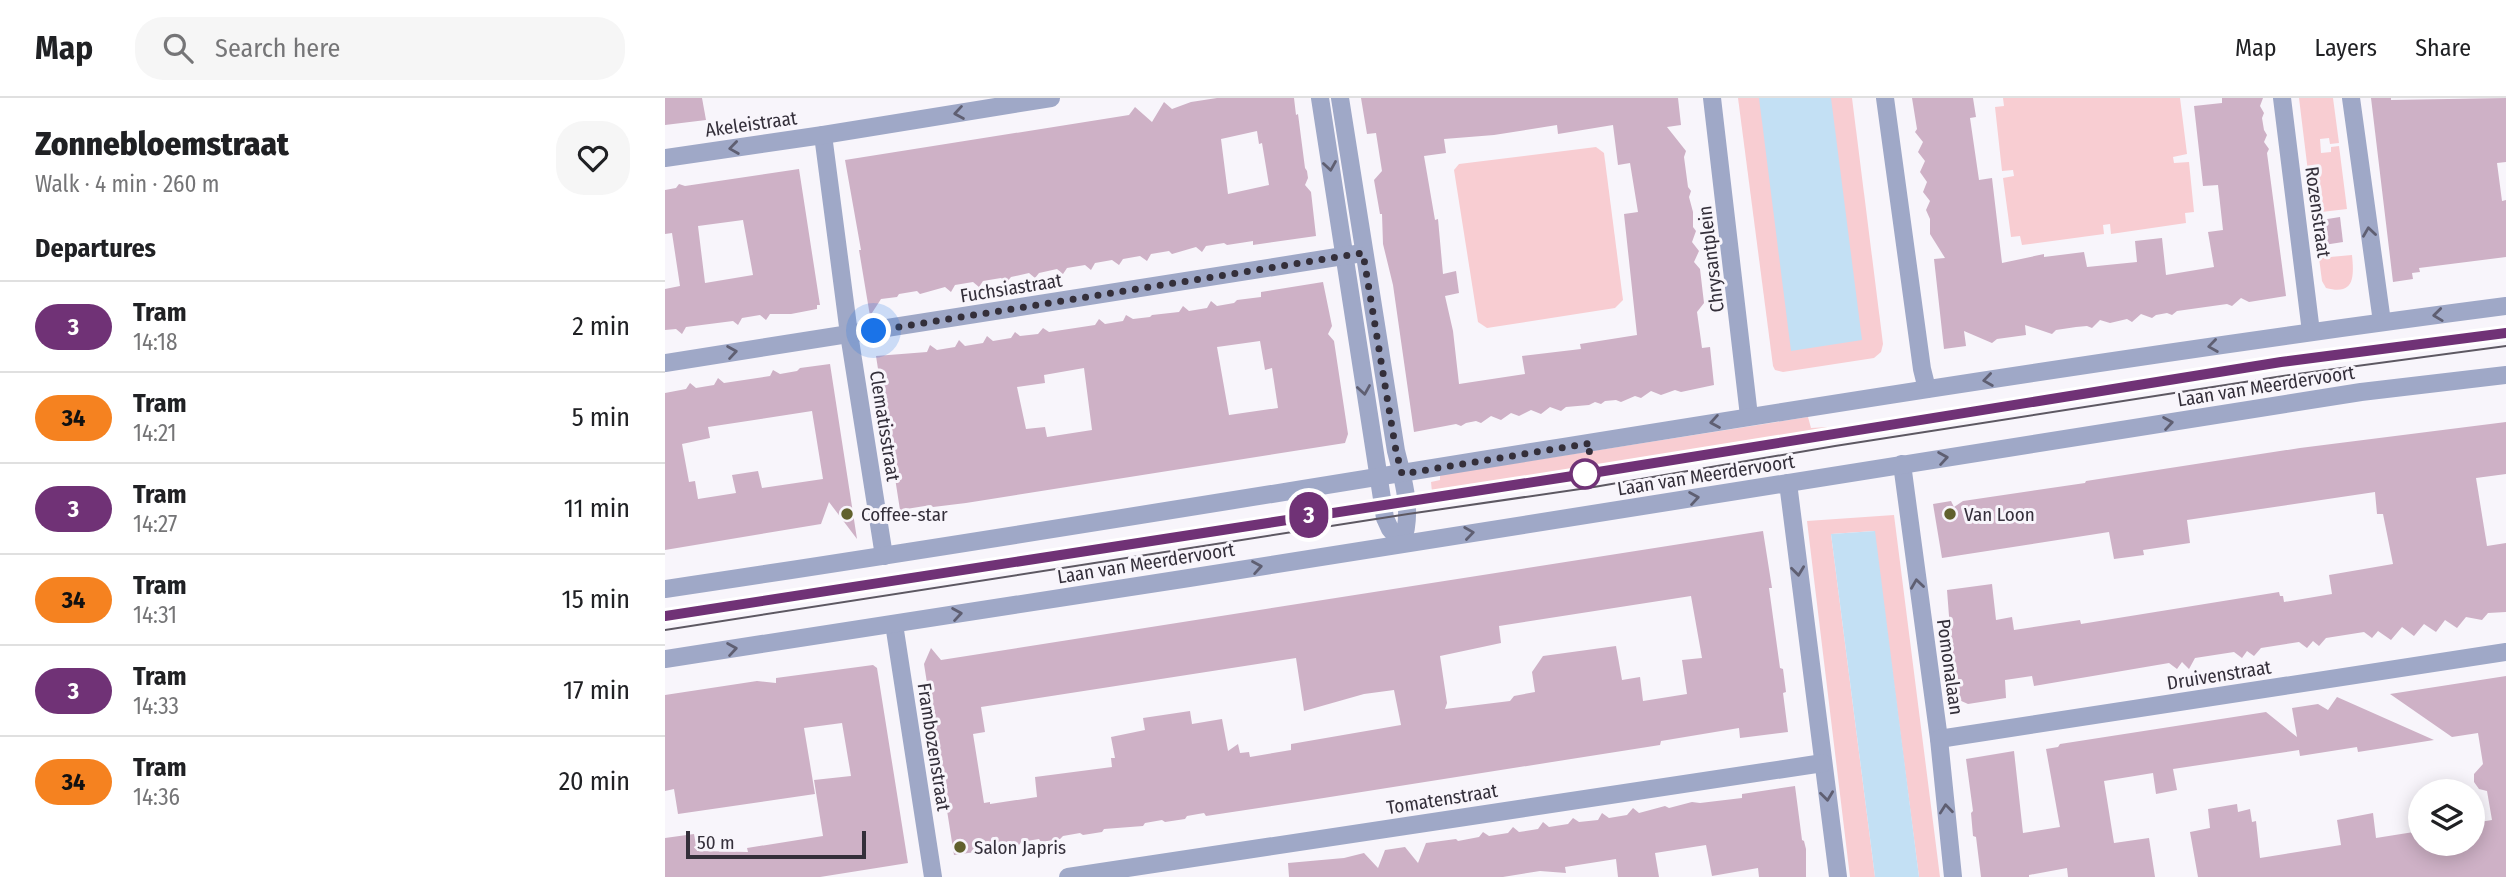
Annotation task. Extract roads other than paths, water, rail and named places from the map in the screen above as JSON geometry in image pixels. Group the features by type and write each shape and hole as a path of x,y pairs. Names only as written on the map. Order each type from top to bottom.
{"street":[{"name":"Akeleistraat","path":"665,158 1051,98"},
{"path":"1320,98 1385,518 1389,529 1402,543 1408,527 1408,514 1363,253 1340,98"},
{"name":"Chrysantplein","path":"1712,98 1749,416"},
{"path":"1885,98 1927,389"},
{"name":"Rozenstraat","path":"2282,98 2311,332"},
{"path":"2351,98 2382,322"},
{"name":"Clematisstraat","path":"823,135 849,334 884,556"},
{"name":"Fuchsiastraat","path":"665,363 1363,253"},
{"path":"665,589 1402,474 1749,416 2311,332 2506,306"},
{"name":"Laan van Meerdervoort","path":"665,659 2361,392 2506,375"},
{"name":"Pomonalaan","path":"1902,464 1939,738 1953,877"},
{"path":"1788,483 1838,877"},
{"name":"Frambozenstraat","path":"894,624 933,877"},
{"name":"Druivenstraat","path":"1939,738 2506,652"},
{"name":"Tomatenstraat","path":"1068,877 1823,763"}],"water":[{"path":"1759,98 1831,98 1862,340 1791,351"},
{"path":"1875,531 1919,877 1875,877 1831,534"}],"tram line":[{"path":"665,616 1592,473 2281,362 2506,333"},
{"name":"3","path":"665,616 1383,503 1592,473 2281,362 2506,333"},
{"path":"665,630 1594,487 1835,446 2283,376 2506,346"}],"place":[{"name":"Coffee-star","path":"847,514"},
{"name":"Van Loon","path":"1950,514"},
{"name":"Salon Japris","path":"960,847"}]}
